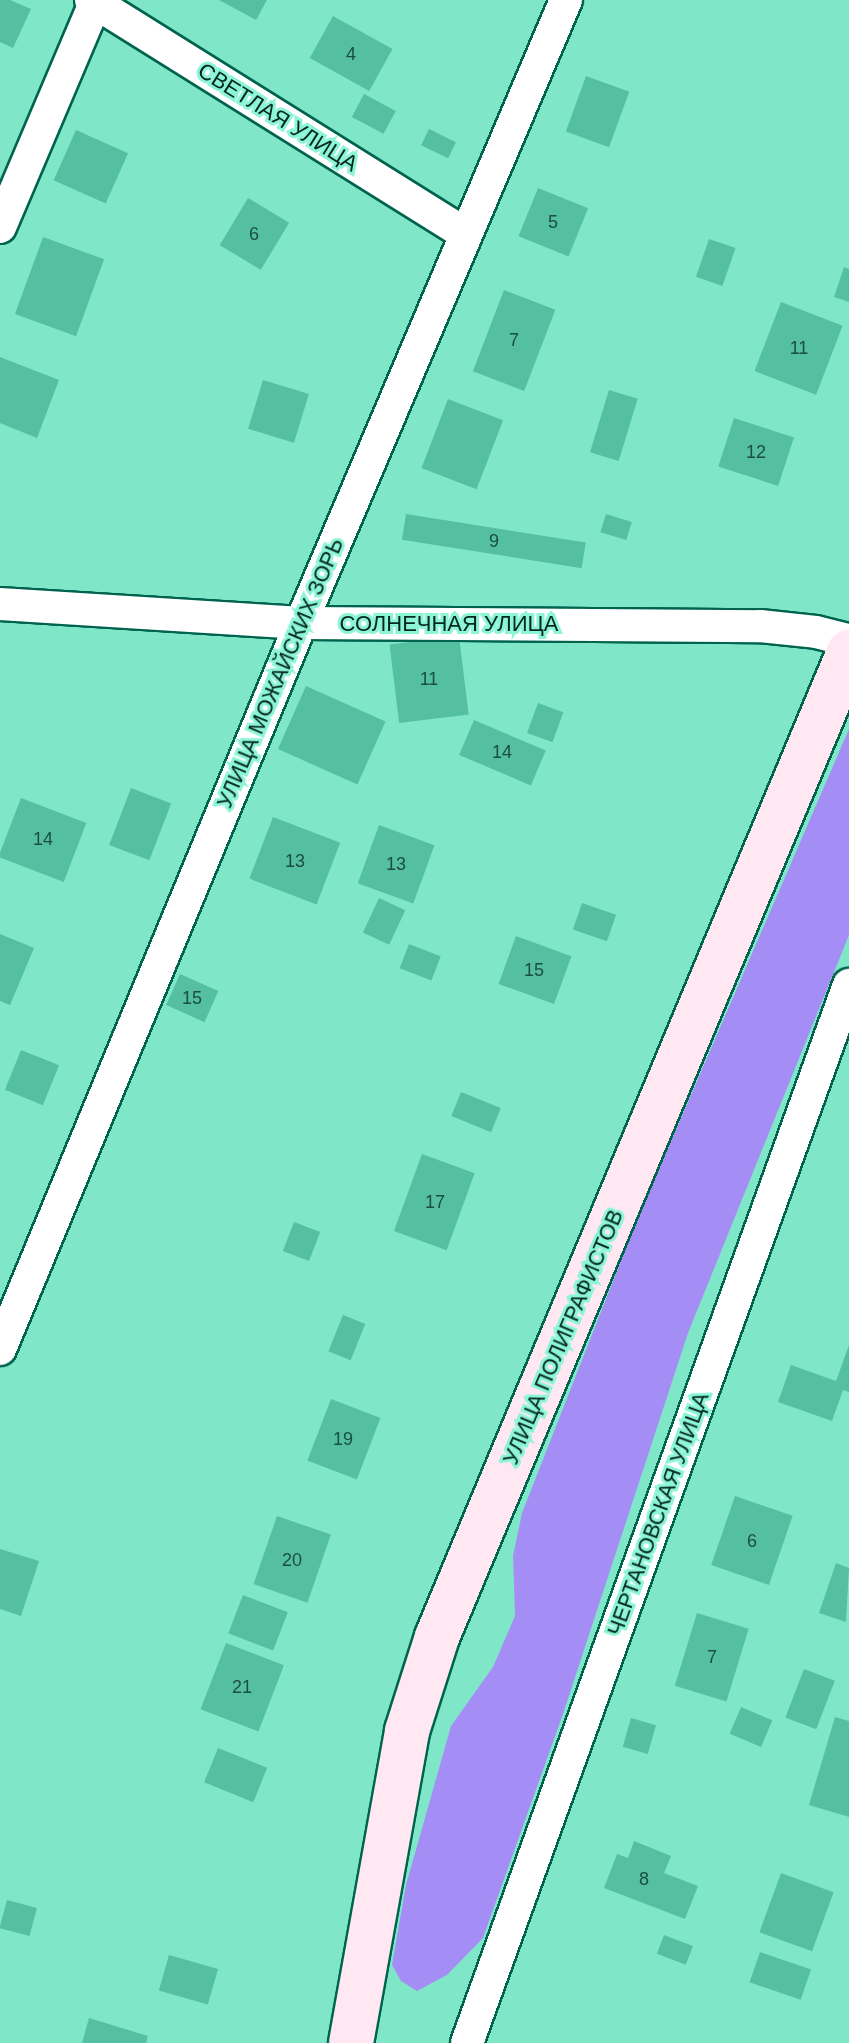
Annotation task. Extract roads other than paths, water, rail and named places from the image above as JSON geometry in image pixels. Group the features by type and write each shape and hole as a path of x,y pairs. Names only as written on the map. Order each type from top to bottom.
{"street":[{"name":"УЛИЦА МОЖАЙСКИХ ЗОРЬ","path":"0,1349 301,623 566,0"},
{"name":"СВЕТЛАЯ УЛИЦА","path":"93,2 466,234"},
{"path":"0,227 93,2"},
{"name":"СОЛНЕЧНАЯ УЛИЦА","path":"0,604 301,623 760,626 816,632 849,640"},
{"name":"УЛИЦА ПОЛИГРАФИСТОВ","path":"351,2043 407,1731 437,1637 849,652"},
{"name":"ЧЕРТАНОВСКАЯ УЛИЦА","path":"467,2043 849,985"}]}
